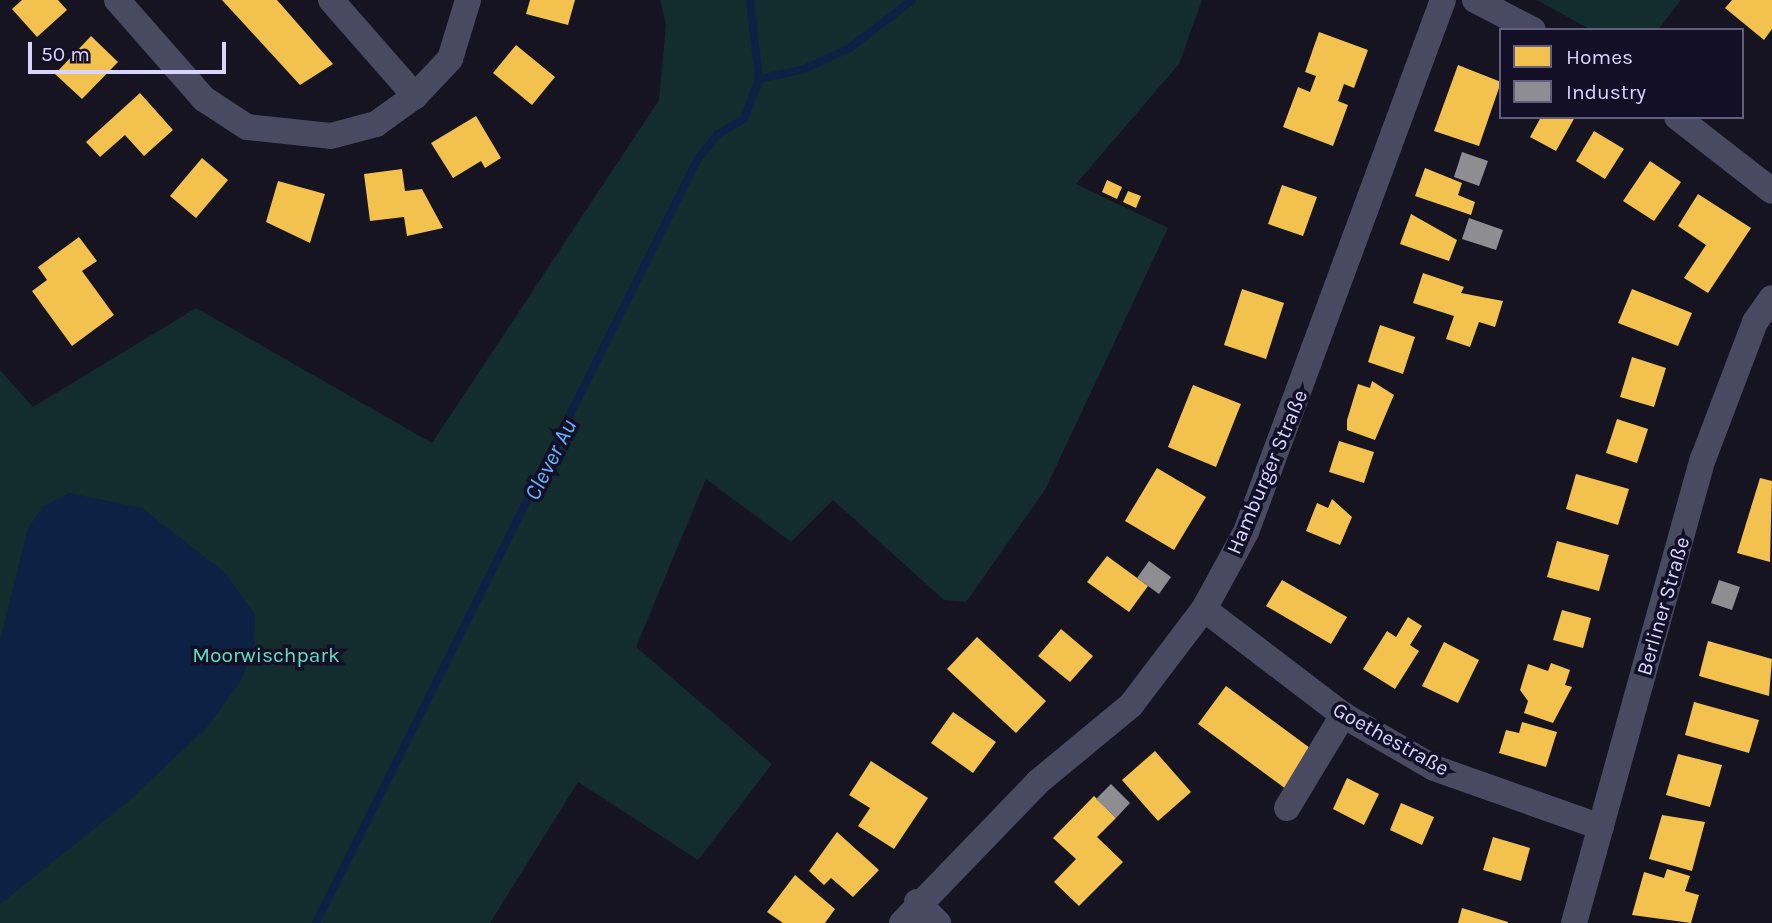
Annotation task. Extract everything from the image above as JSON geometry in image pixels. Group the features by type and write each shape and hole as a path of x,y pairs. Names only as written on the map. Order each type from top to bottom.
{"street":[{"path":"117,0 204,99 247,127 331,136 376,124 415,96 450,59 468,0"},
{"path":"331,0 415,96"},
{"name":"Hamburger Straße","path":"909,913 1038,782 1131,705 1204,609 1246,532 1443,0"},
{"path":"1475,0 1529,28"},
{"path":"1680,119 1772,191"},
{"name":"Berliner Straße","path":"1574,923 1703,460 1755,322 1772,298"},
{"name":"Goethestraße","path":"1204,609 1343,715 1434,768 1601,827"},
{"path":"1287,808 1343,715"},
{"path":"909,913 938,923"}],"green space":[{"name":"Moorwischpark","path":"660,0 1202,0 1179,64 1076,184 1168,228 1045,490 966,602 944,600 833,500 791,542 706,479 636,647 772,764 698,860 578,782 490,923 0,923 0,370 33,407 196,308 432,443 659,100 666,24"},
{"path":"1537,0 1681,0 1660,28 1587,28"}],"water":[{"path":"69,493 142,508 226,574 255,615 254,650 240,682 208,726 131,799 0,904 0,641 28,528 43,507"}],"building: Homes":[{"path":"22,0 58,0 67,10 37,37 12,9"},
{"path":"222,0 277,0 333,64 300,85"},
{"path":"530,0 575,0 568,25 526,14"},
{"path":"1732,0 1772,0 1772,29 1764,40 1725,8"},
{"path":"1319,32 1368,50 1354,88 1344,84 1338,101 1348,105 1333,146 1283,127 1298,87 1310,92 1316,76 1305,72"},
{"path":"91,36 118,62 82,99 55,74"},
{"path":"516,45 555,77 532,105 493,73"},
{"path":"1458,65 1499,81 1479,146 1434,131"},
{"path":"140,93 173,130 144,156 125,135 100,157 86,142"},
{"path":"476,116 501,158 485,168 481,161 453,178 431,143"},
{"path":"1540,119 1574,119 1556,151 1530,137"},
{"path":"1594,131 1624,149 1605,179 1576,161"},
{"path":"202,158 228,180 196,218 170,196"},
{"path":"1650,161 1681,182 1654,221 1623,201"},
{"path":"1425,168 1462,183 1458,195 1475,202 1471,215 1415,196"},
{"path":"402,169 405,191 422,189 443,228 407,236 404,217 370,221 364,174"},
{"path":"1107,180 1122,187 1117,199 1102,192"},
{"path":"278,181 325,194 310,243 266,222"},
{"path":"1282,185 1317,197 1303,236 1268,224"},
{"path":"1128,191 1141,196 1136,208 1123,202"},
{"path":"1698,194 1751,228 1708,293 1684,278 1706,245 1678,226"},
{"path":"1411,214 1457,240 1449,261 1400,244"},
{"path":"79,237 97,261 82,271 114,315 72,346 32,291 47,280 38,267"},
{"path":"1423,273 1464,287 1461,293 1503,301 1495,327 1479,322 1470,347 1446,339 1454,316 1413,303"},
{"path":"1242,289 1284,303 1266,359 1224,345"},
{"path":"1632,289 1692,313 1678,346 1618,323"},
{"path":"1380,325 1415,337 1403,374 1368,362"},
{"path":"1632,357 1666,368 1654,407 1620,397"},
{"path":"1372,381 1394,395 1375,440 1347,430 1347,420 1358,384 1370,388"},
{"path":"1193,385 1241,404 1216,467 1168,447"},
{"path":"1617,419 1648,429 1637,463 1606,453"},
{"path":"1339,441 1374,452 1364,483 1329,472"},
{"path":"1157,468 1206,497 1174,550 1125,521"},
{"path":"1576,474 1629,489 1618,525 1566,509"},
{"path":"1760,478 1772,481 1770,562 1737,553"},
{"path":"1332,499 1352,517 1340,545 1306,531 1317,503 1328,508"},
{"path":"1557,541 1609,555 1599,591 1547,577"},
{"path":"1107,556 1148,586 1129,612 1087,582"},
{"path":"1282,580 1347,617 1331,644 1266,606"},
{"path":"1562,610 1591,618 1583,648 1553,640"},
{"path":"1408,617 1422,626 1410,645 1419,651 1395,689 1363,669 1387,631 1396,637"},
{"path":"1061,629 1093,656 1070,682 1038,656"},
{"path":"977,637 1046,701 1016,733 947,669"},
{"path":"1708,641 1772,659 1769,696 1699,676"},
{"path":"1444,642 1479,660 1458,703 1422,686"},
{"path":"1551,663 1570,670 1565,685 1572,687 1553,723 1524,713 1528,701 1520,690 1528,664 1548,671"},
{"path":"1226,686 1314,751 1286,789 1198,724"},
{"path":"1694,702 1759,720 1749,753 1685,735"},
{"path":"953,712 996,742 973,773 931,743"},
{"path":"1522,722 1557,732 1546,767 1499,753 1506,730 1519,733"},
{"path":"1155,751 1191,792 1158,821 1122,780"},
{"path":"1678,754 1722,765 1710,807 1666,795"},
{"path":"871,761 928,798 894,849 858,826 870,808 849,795"},
{"path":"1347,778 1379,794 1364,825 1333,809"},
{"path":"1094,796 1116,818 1097,837 1123,862 1079,906 1054,882 1076,859 1053,838"},
{"path":"1401,803 1434,817 1422,845 1390,830"},
{"path":"1662,815 1705,822 1692,871 1649,859"},
{"path":"837,832 879,870 853,897 831,878 824,885 809,871"},
{"path":"1493,837 1530,848 1521,881 1483,870"},
{"path":"1667,869 1690,876 1685,891 1699,895 1691,923 1632,915 1644,872 1664,878"},
{"path":"795,875 835,909 825,923 783,923 767,912"},
{"path":"1462,908 1508,922 1508,923 1458,923"}],"building: Industry":[{"path":"1462,152 1488,161 1479,186 1454,177"},
{"path":"1469,218 1503,230 1496,250 1462,239"},
{"path":"1149,561 1171,577 1159,594 1137,578"},
{"path":"1719,580 1740,587 1732,610 1711,603"},
{"path":"1111,784 1130,803 1116,818 1096,799"}],"waterway":[{"name":"Clever Au","path":"316,923 697,160 718,134 744,119 759,79 750,0"},
{"path":"759,79 804,69 850,48 912,0"}]}
